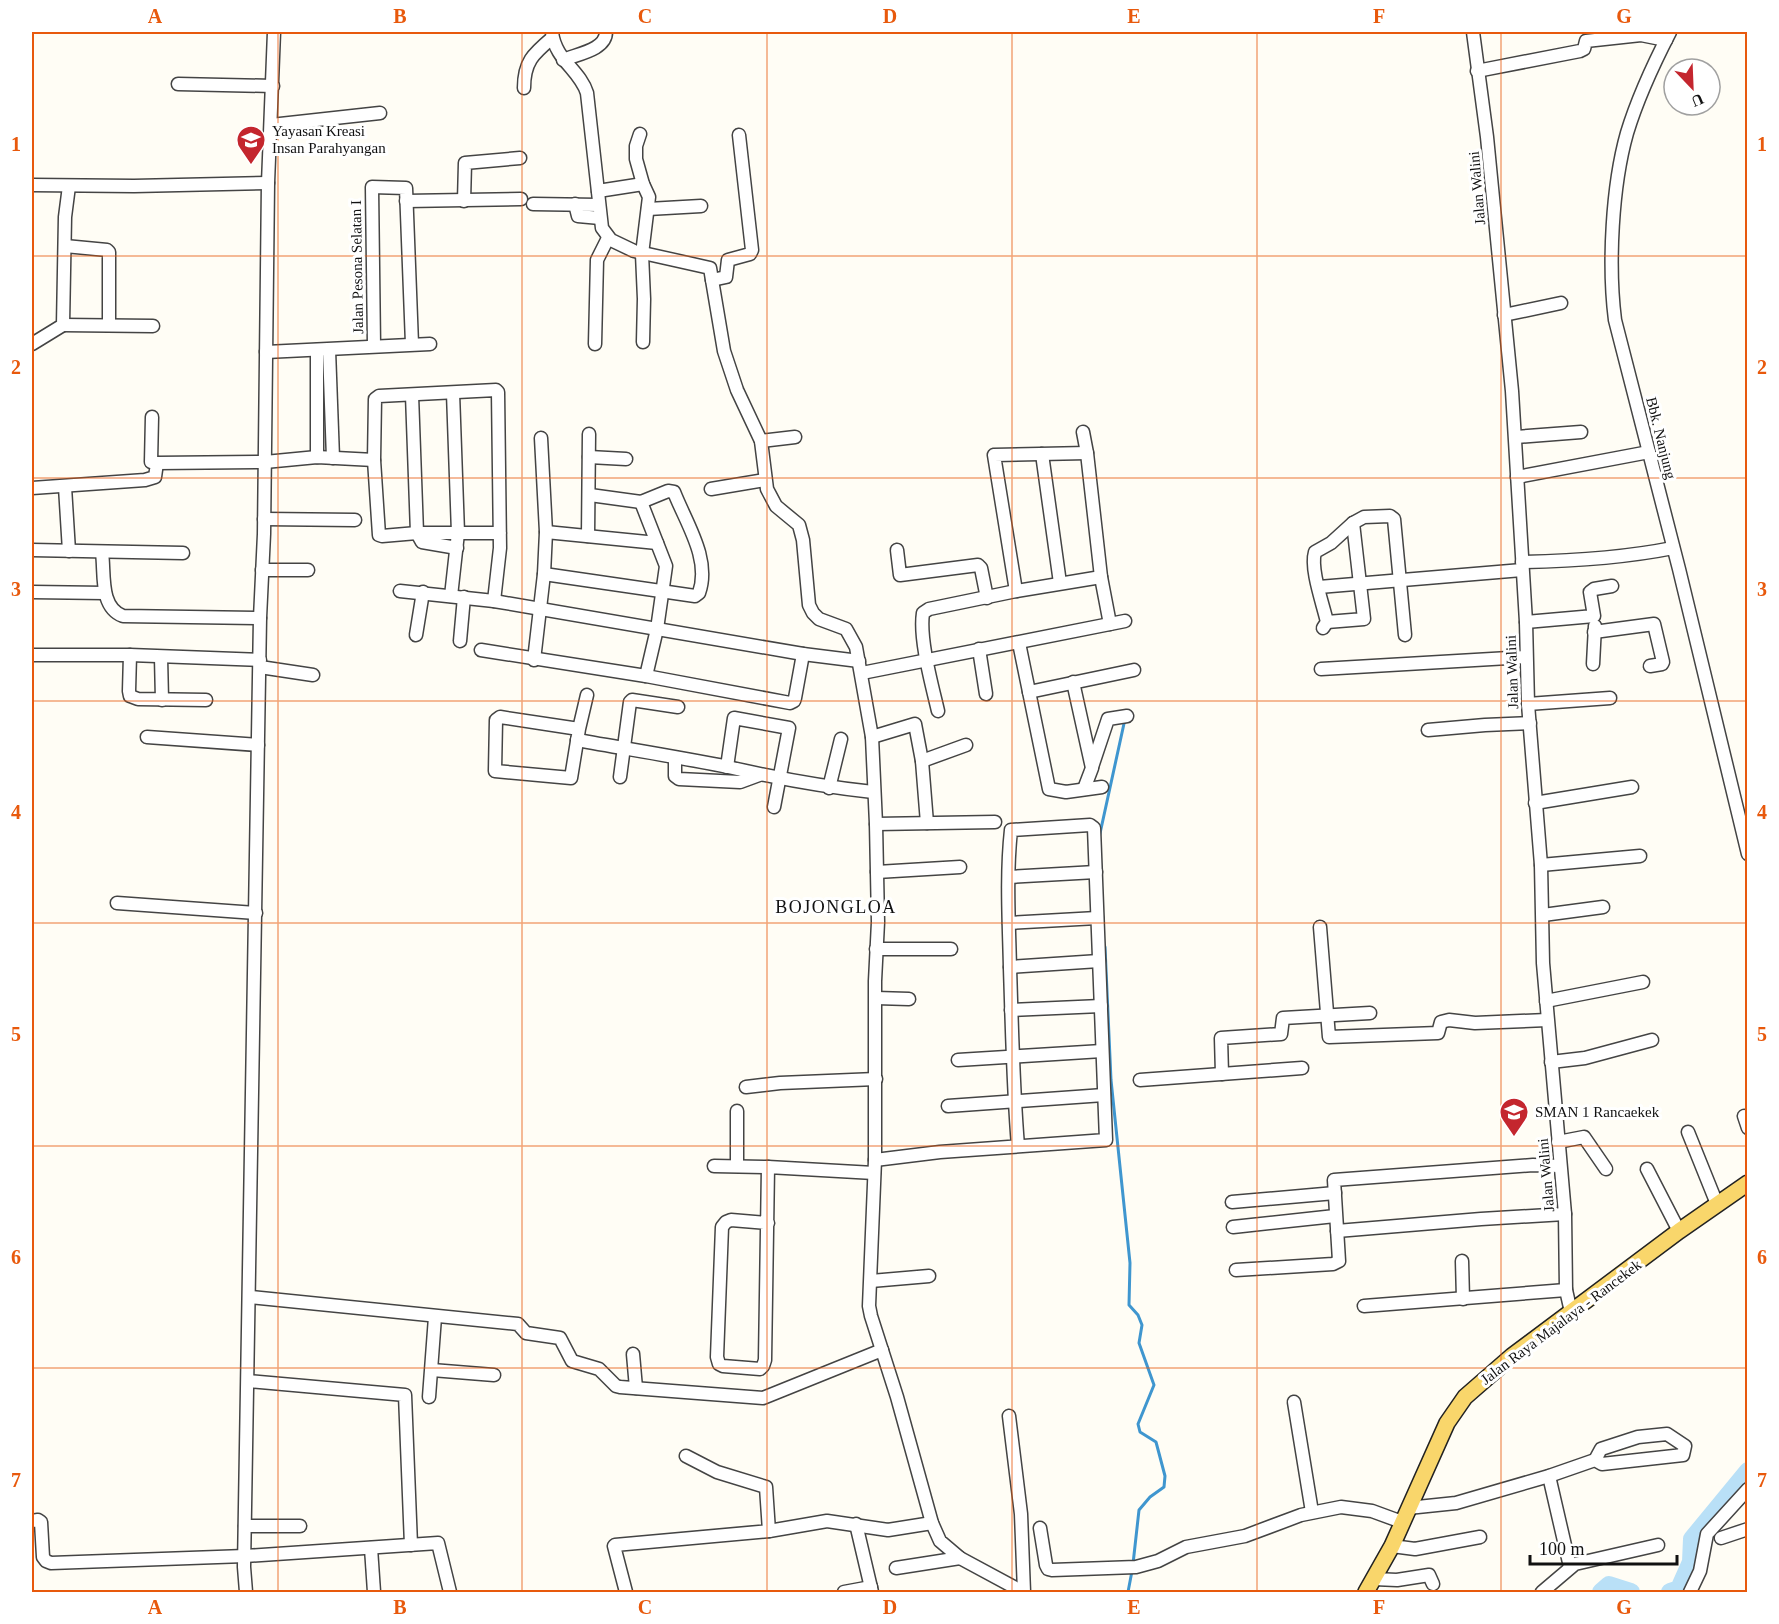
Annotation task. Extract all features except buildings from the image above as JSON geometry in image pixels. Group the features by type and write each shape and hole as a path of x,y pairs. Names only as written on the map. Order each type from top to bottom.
{"main road":[{"name":"Jalan Raya Majalaya - Rancekek","path":"1366,1593 1392,1545 1447,1423 1465,1397 1512,1356 1717,1203 1748,1183"}],"street":[{"path":"246,1593 245,1526 260,618 264,519 268,183 274,32"},
{"path":"563,60 600,45 606,38 606,32"},
{"name":"Jalan Walini","path":"1473,32 1487,137 1516,437 1528,704 1541,865 1543,963 1565,1214 1566,1290 1571,1312"},
{"path":"1477,71 1580,51 1584,49 1586,41 1642,33 1668,36"},
{"path":"524,88 528,61 552,35 563,60 584,85 587,93 600,224 608,238 642,254 706,266 711,270 724,351 737,390 761,441 767,489 776,506 799,525 803,540 809,605 819,619 846,629 856,647 872,737 877,872 875,1160 869,1306 932,1523 940,1540 960,1558 1024,1593"},
{"name":"Bbk. Nanjung","path":"1668,36 1628,131 1619,167 1612,274 1615,320 1748,854"},
{"path":"178,84 273,86"},
{"path":"271,125 380,113"},
{"path":"640,134 636,146 636,159 649,197 642,254 643,342"},
{"path":"712,280 726,277 728,260 750,254 752,250 739,135"},
{"path":"464,201 465,163 520,158"},
{"path":"32,185 268,183"},
{"path":"598,191 643,184"},
{"path":"63,325 65,217 69,186"},
{"name":"Jalan Pesona Selatan I","path":"374,346 372,187 404,186 406,201"},
{"path":"412,344 406,201 521,199"},
{"path":"533,204 575,204 578,216 599,211"},
{"path":"648,209 701,206"},
{"path":"595,344 597,260 608,238"},
{"path":"65,246 109,252 109,326"},
{"path":"1504,315 1561,303"},
{"path":"32,344 63,325 153,326"},
{"path":"266,352 429,344"},
{"path":"317,457 323,350"},
{"path":"323,350 333,458"},
{"path":"494,601 500,533 498,392 496,390 379,396 375,399 374,460 379,535 500,533"},
{"path":"453,393 460,641"},
{"path":"412,395 417,533 422,542 457,548"},
{"path":"152,417 151,462 265,462 317,457 374,460"},
{"path":"1083,432 1088,453 1101,577 1110,624"},
{"path":"1516,437 1581,432"},
{"path":"588,536 589,434"},
{"path":"761,441 795,437"},
{"path":"534,660 544,574 546,532 541,438"},
{"path":"1517,477 1649,452"},
{"path":"1016,591 994,457 996,454 1088,453"},
{"path":"1042,454 1060,584"},
{"path":"589,457 626,459"},
{"path":"32,488 151,479 156,475 157,463"},
{"path":"711,489 765,480"},
{"path":"66,487 69,551"},
{"path":"544,574 697,595 701,590 701,559 674,492 668,491 641,502 590,495"},
{"path":"641,502 666,566 657,629 646,676"},
{"path":"1353,523 1364,619 1325,625 1314,560 1315,552 1331,543 1353,523 1364,517 1393,516 1405,635"},
{"path":"264,519 355,520"},
{"path":"546,532 657,543"},
{"path":"1318,587 1628,556 1673,548"},
{"path":"32,550 183,553"},
{"path":"897,550 900,575 978,565 981,568 987,598"},
{"path":"102,553 105,593 113,610 123,616 260,618"},
{"path":"262,570 308,570"},
{"path":"938,711 927,660 923,613 929,609 1016,591 1101,577"},
{"path":"1593,664 1594,616 1590,592 1594,589 1612,586"},
{"path":"400,591 494,601 803,654 860,667 927,660 979,649 1019,644 1125,621"},
{"path":"32,592 105,593"},
{"path":"416,634 423,592"},
{"path":"1526,622 1594,616"},
{"path":"1594,632 1654,624 1663,662 1650,666"},
{"path":"1019,644 1049,789 1066,792 1102,787"},
{"path":"979,649 986,694"},
{"path":"480,650 646,676 790,703 795,698 803,654"},
{"path":"32,655 130,655 260,664 313,675"},
{"path":"130,655 130,696 138,699 206,700"},
{"path":"161,657 162,700"},
{"path":"1321,669 1526,657"},
{"path":"1029,692 1134,670"},
{"path":"1073,682 1092,768"},
{"path":"587,695 578,734 572,777 569,779 495,771 496,720 500,717 578,734 623,748 829,788 873,792"},
{"path":"1528,704 1610,698"},
{"path":"620,777 631,701 678,707"},
{"path":"1082,725 1127,716"},
{"path":"727,767 734,718 788,727 774,807"},
{"path":"1084,789 1108,719"},
{"path":"1428,730 1530,723"},
{"path":"872,737 915,724 922,761 927,823"},
{"path":"147,737 258,745"},
{"path":"829,788 841,739"},
{"path":"922,761 966,745"},
{"path":"675,758 675,776 679,779 740,782 759,775"},
{"path":"1535,802 1632,787"},
{"path":"876,824 995,822"},
{"path":"875,1160 1018,1146 1104,1142 1108,1138 1104,1095 1093,825 1014,829 1010,834 1012,1057 1018,1146"},
{"path":"1541,865 1640,856"},
{"path":"877,872 960,867"},
{"path":"1009,877 1096,872"},
{"path":"117,903 255,913"},
{"path":"1543,915 1603,907"},
{"path":"1009,922 1097,918"},
{"path":"1320,927 1329,1037 1438,1033 1441,1022 1449,1020 1475,1023 1547,1020"},
{"path":"876,949 951,949"},
{"path":"1010,967 1099,961"},
{"path":"1546,1001 1643,982"},
{"path":"876,998 909,999"},
{"path":"1011,1010 1101,1006"},
{"path":"1222,1074 1221,1038 1281,1034 1283,1018 1370,1013"},
{"path":"1551,1062 1586,1058 1652,1040"},
{"path":"958,1060 1102,1051"},
{"path":"1140,1080 1302,1068"},
{"path":"746,1087 780,1083 876,1079"},
{"path":"948,1106 1104,1095"},
{"path":"737,1111 737,1165"},
{"path":"1688,1132 1717,1203"},
{"path":"1558,1142 1584,1137 1606,1169"},
{"path":"714,1166 737,1165 874,1173"},
{"path":"1236,1270 1339,1261 1335,1180 1559,1166"},
{"path":"768,1167 768,1223 763,1366 760,1369 723,1366 719,1364 717,1357 722,1227 731,1220 768,1223"},
{"path":"1647,1169 1679,1231"},
{"path":"1232,1202 1335,1193"},
{"path":"1337,1231 1565,1214"},
{"path":"1233,1227 1335,1216"},
{"path":"1462,1261 1463,1299"},
{"path":"871,1281 929,1276"},
{"path":"1364,1306 1566,1290"},
{"path":"249,1297 518,1324 526,1333 560,1338 572,1361 599,1369 618,1387 763,1398 882,1350"},
{"path":"429,1396 435,1317"},
{"path":"633,1354 636,1388"},
{"path":"432,1370 494,1375"},
{"path":"248,1381 405,1395 411,1545"},
{"path":"1294,1402 1312,1512"},
{"path":"1009,1416 1021,1514 1024,1593"},
{"path":"1040,1528 1048,1569 1133,1567 1158,1561 1186,1547 1245,1536 1312,1512 1341,1507 1405,1515 1456,1503 1595,1460 1601,1449 1647,1436 1667,1434 1685,1446 1683,1455 1602,1464 1595,1460"},
{"path":"686,1456 717,1472 766,1487 769,1532"},
{"path":"1549,1476 1570,1567"},
{"path":"1690,1593 1700,1571 1707,1534 1748,1489"},
{"path":"1724,1516 1727,1536 1748,1529"},
{"path":"32,1521 41,1522 43,1557 51,1563 245,1556 438,1543 450,1593"},
{"path":"626,1593 615,1545 769,1532 827,1521 888,1530 932,1523"},
{"path":"844,1593 872,1590 856,1524"},
{"path":"245,1526 300,1526"},
{"path":"1392,1545 1415,1549 1480,1537"},
{"path":"1542,1593 1575,1564 1658,1545"},
{"path":"371,1548 374,1593"},
{"path":"896,1568 960,1558"},
{"path":"1374,1579 1397,1580 1428,1575 1433,1584"}],"waterway":[{"path":"1099,838 1125,719"},
{"path":"1105,947 1111,1080 1130,1263 1129,1305 1138,1315 1142,1325 1139,1343 1154,1385 1138,1424 1140,1432 1156,1442 1165,1476 1164,1487 1150,1497 1139,1510 1133,1564"},
{"path":"1670,1592 1679,1589 1691,1562 1692,1539 1748,1471"},
{"path":"1128,1592 1132,1571"},
{"path":"1601,1592 1609,1585 1631,1592"}],"place":[{"name":"Yayasan Kreasi Insan Parahyangan","path":"251,166"},
{"name":"SMAN 1 Rancaekek","path":"1514,1138"}],"district":[{"name":"BOJONGLOA","path":"836,907"}]}
